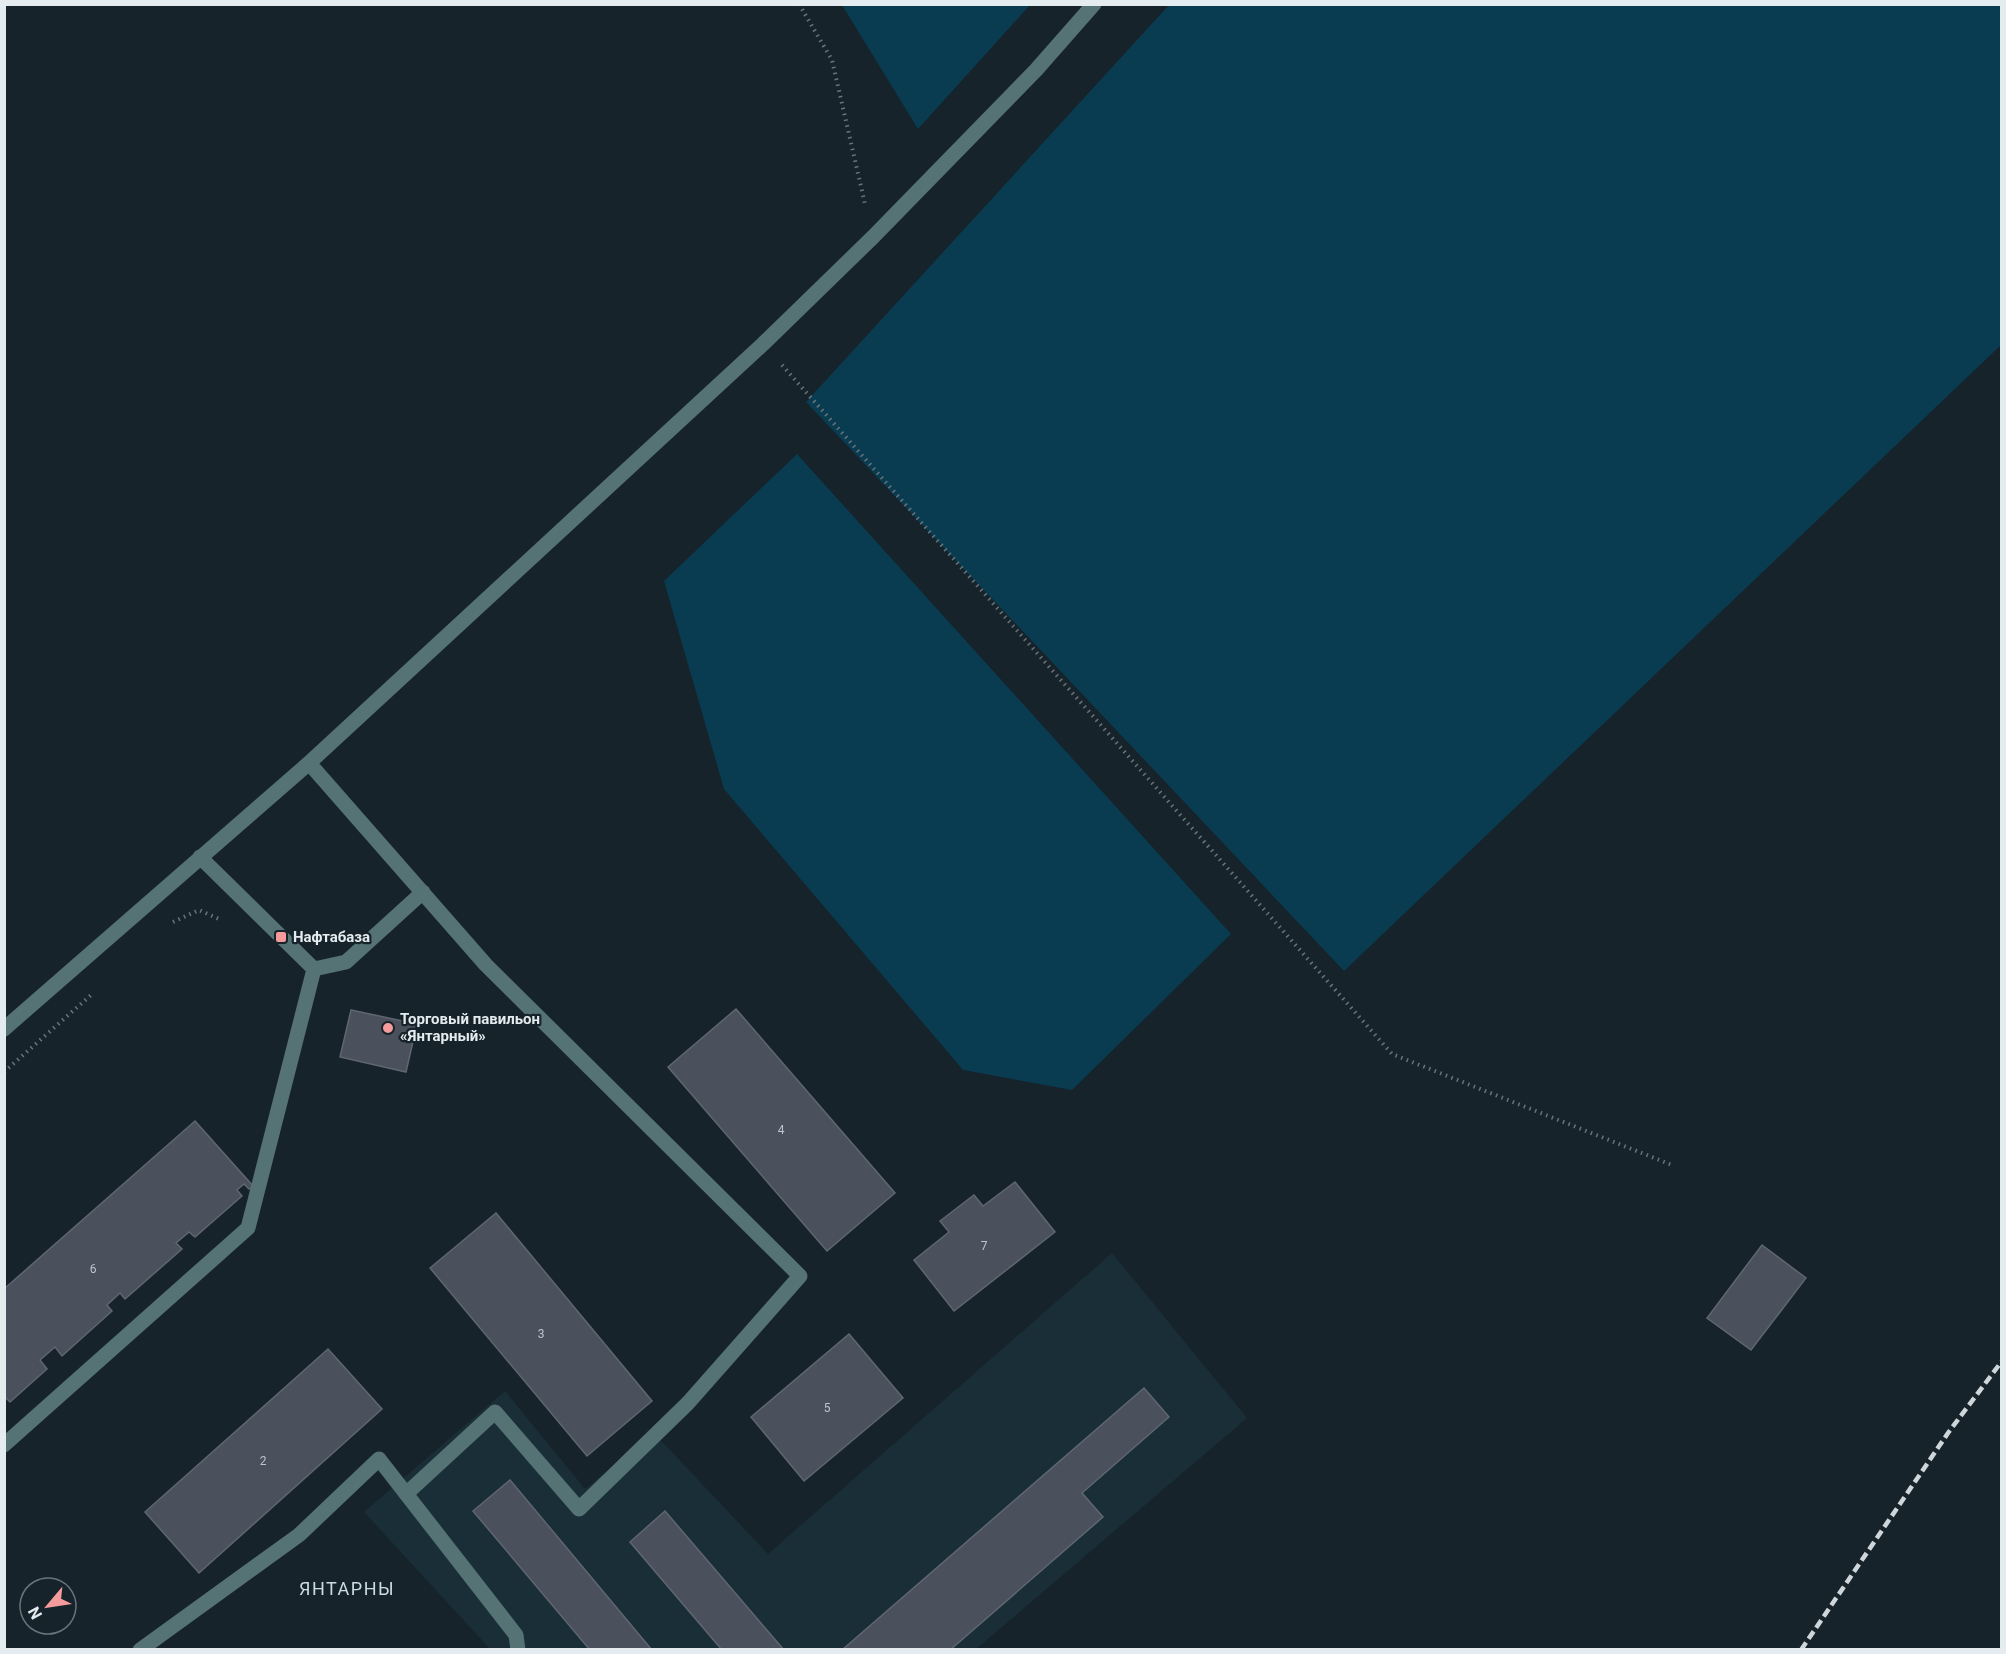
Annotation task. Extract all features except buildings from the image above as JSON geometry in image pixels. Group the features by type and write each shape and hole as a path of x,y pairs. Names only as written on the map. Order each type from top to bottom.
{"street":[{"path":"4,1029 309,763 763,344 873,237 1036,70 1094,4"},
{"path":"309,763 486,965 800,1276 688,1403 579,1509 495,1412 406,1494"},
{"path":"200,857 314,969"},
{"path":"314,969 346,962 423,892"},
{"path":"4,1445 248,1228 314,969"},
{"path":"140,1650 299,1535 379,1460 516,1635 518,1650"}],"path":[{"path":"800,4 832,60 873,237"},
{"path":"763,344 1392,1054 1672,1166"},
{"path":"165,929 174,921 199,910 219,919"},
{"path":"4,1072 94,993"}],"shaded area":[{"path":"842,5 1030,5 918,129"},
{"path":"1169,5 2001,5 2001,345 1344,971 806,402"},
{"path":"797,454 1231,934 1072,1090 963,1070 724,789 664,581"},
{"path":"1112,1253 1247,1418 976,1649 490,1649 364,1512 505,1391 585,1489 654,1433 768,1554"}],"railway":[{"path":"1801,1650 1948,1433 2002,1361"}],"place":[{"name":"Нафтабаза","path":"281,937"},
{"name":"Торговый павильон «Янтарный»","path":"388,1028"}],"district":[{"name":"ЯНТАРНЫ","path":"347,1588"}]}
